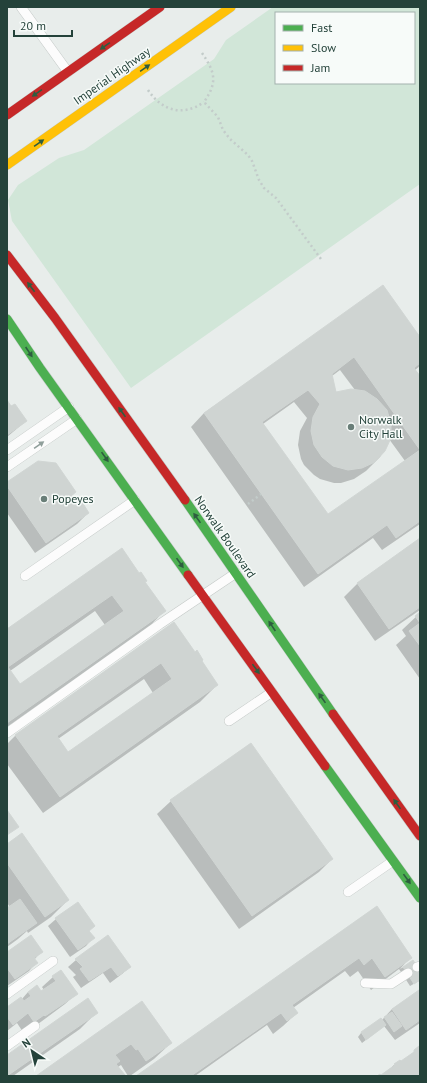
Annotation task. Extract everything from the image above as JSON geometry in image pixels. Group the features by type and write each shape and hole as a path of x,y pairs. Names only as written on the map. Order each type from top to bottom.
{"main road":[{"path":"7,115 160,7"},
{"name":"Imperial Highway","path":"7,165 231,7"},
{"name":"Norwalk Boulevard","path":"7,254 64,330 236,573 294,659 420,836"},
{"path":"7,319 420,898"}],"lane":[{"path":"21,7 68,72"},
{"path":"7,341 18,335"},
{"path":"7,450 69,407"},
{"path":"7,467 77,419"},
{"path":"25,576 135,500"},
{"path":"7,733 236,573"},
{"path":"229,721 272,692"},
{"path":"348,892 393,861"},
{"path":"7,994 53,961"},
{"path":"365,983 391,984 408,973"},
{"path":"7,1046 35,1026"}],"path":[{"path":"136,74 154,99 162,106 175,110 186,110 195,108 204,102 211,92 213,80 212,71 190,36"},
{"path":"204,102 218,117 223,130 230,139 248,155 252,161 259,180 276,198 321,259"},
{"path":"248,504 261,494"}],"green space":[{"path":"273,7 420,7 420,184 131,388 12,221 8,200 18,185 59,158 84,150 214,59 226,40"}],"building":[{"name":"Norwalk City Hall","path":"383,285 420,337 420,363 414,368 420,376 420,450 420,521 396,538 387,525 318,574 204,413","holes":["354,357 420,450 328,514 262,422 308,390 320,404 313,417 311,431 314,445 322,457 333,466 348,470 362,468 375,462 385,451 391,438 391,424 387,410 377,399 365,391 351,389 336,392 332,374"]},
{"path":"7,400 11,406 15,404 27,421 7,435"},
{"name":"Popeyes","path":"38,461 56,463 76,492 71,496 77,505 82,502 89,513 46,543 7,486 7,482"},
{"path":"420,538 420,607 389,629 357,583"},
{"path":"122,548 139,573 141,572 147,581 145,582 166,611 7,723 7,629","holes":["112,595 124,611 20,684 8,667"]},
{"path":"420,612 420,623 415,616"},
{"path":"174,622 195,652 197,650 203,660 202,661 218,685 60,797 15,735","holes":["161,663 172,679 68,752 57,736"]},
{"path":"420,623 420,646 409,631"},
{"path":"251,743 333,859 252,916 170,800"},
{"path":"7,810 19,827 7,835"},
{"path":"22,833 69,900 45,917 7,863 7,844"},
{"path":"20,899 37,923 7,944 7,908"},
{"path":"78,902 95,926 89,931 95,938 78,950 55,918"},
{"path":"377,906 412,958 385,977 372,958 364,965 359,958 292,1005 298,1013 287,1021 281,1013 191,1076 136,1076"},
{"path":"31,935 43,952 34,958 38,963 15,979 7,968 7,952"},
{"path":"108,935 131,967 118,976 111,967 89,981 80,969 83,967 75,959"},
{"path":"413,960 420,971 420,980 414,984 403,967"},
{"path":"61,970 78,994 34,1022 28,1013 13,1025 7,1017 7,1007 21,997 24,1001 31,996 28,992 37,985 41,991 56,981 52,976"},
{"path":"419,990 420,1020 406,1030 392,1009"},
{"path":"88,998 98,1013 7,1076 7,1055"},
{"path":"142,1001 172,1043 146,1061 138,1049 136,1050 131,1044 115,1055 120,1061 116,1064 125,1075 124,1076 36,1076"},
{"path":"392,1012 402,1026 394,1032 384,1017"},
{"path":"381,1018 386,1025 366,1040 361,1032"},
{"path":"419,1046 420,1076 377,1076 380,1074 381,1075 395,1065 394,1064 414,1052 414,1050"}],"traffic: fast":[{"path":"7,319 40,368 188,575"},
{"path":"185,500 333,714"},
{"path":"325,766 420,898"}],"traffic: slow":[{"path":"7,165 231,7"}],"traffic: jam":[{"path":"7,115 160,7"},
{"path":"7,255 55,318 185,500"},
{"path":"188,575 325,766"},
{"path":"333,714 420,836"}],"place":[{"name":"Norwalk City Hall","path":"351,427"},
{"name":"Popeyes","path":"44,499"}]}
